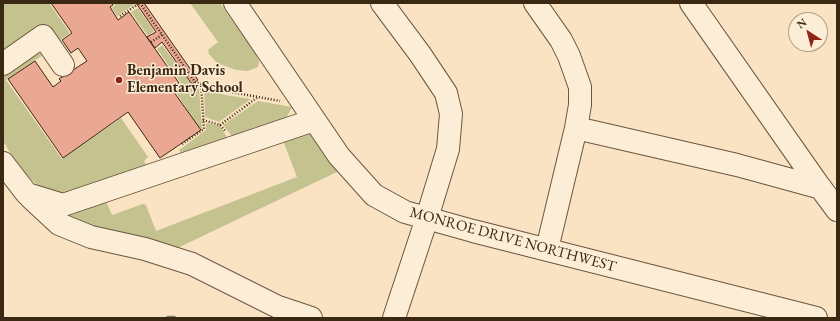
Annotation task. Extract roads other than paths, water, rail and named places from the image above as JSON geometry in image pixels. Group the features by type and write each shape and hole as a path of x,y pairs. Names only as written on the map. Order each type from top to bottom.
{"street":[{"name":"MONROE DRIVE NORTHWEST","path":"235,3 339,156 374,195 405,212 816,318"},
{"path":"382,3 420,54 446,93 451,114 448,150 428,218 394,318"},
{"path":"536,3 561,40 576,72 580,87 580,105 576,128 547,249"},
{"path":"691,3 837,210"},
{"path":"3,64 43,36 63,65"},
{"path":"27,194 63,206 314,120"},
{"path":"576,128 737,165 821,188"},
{"path":"3,163 27,194 59,224 91,237 145,248 192,264 278,307 311,318"}],"waterway":[{"path":"168,318 174,318"}],"place":[{"name":"Benjamin Davis Elementary School","path":"119,80"}]}
